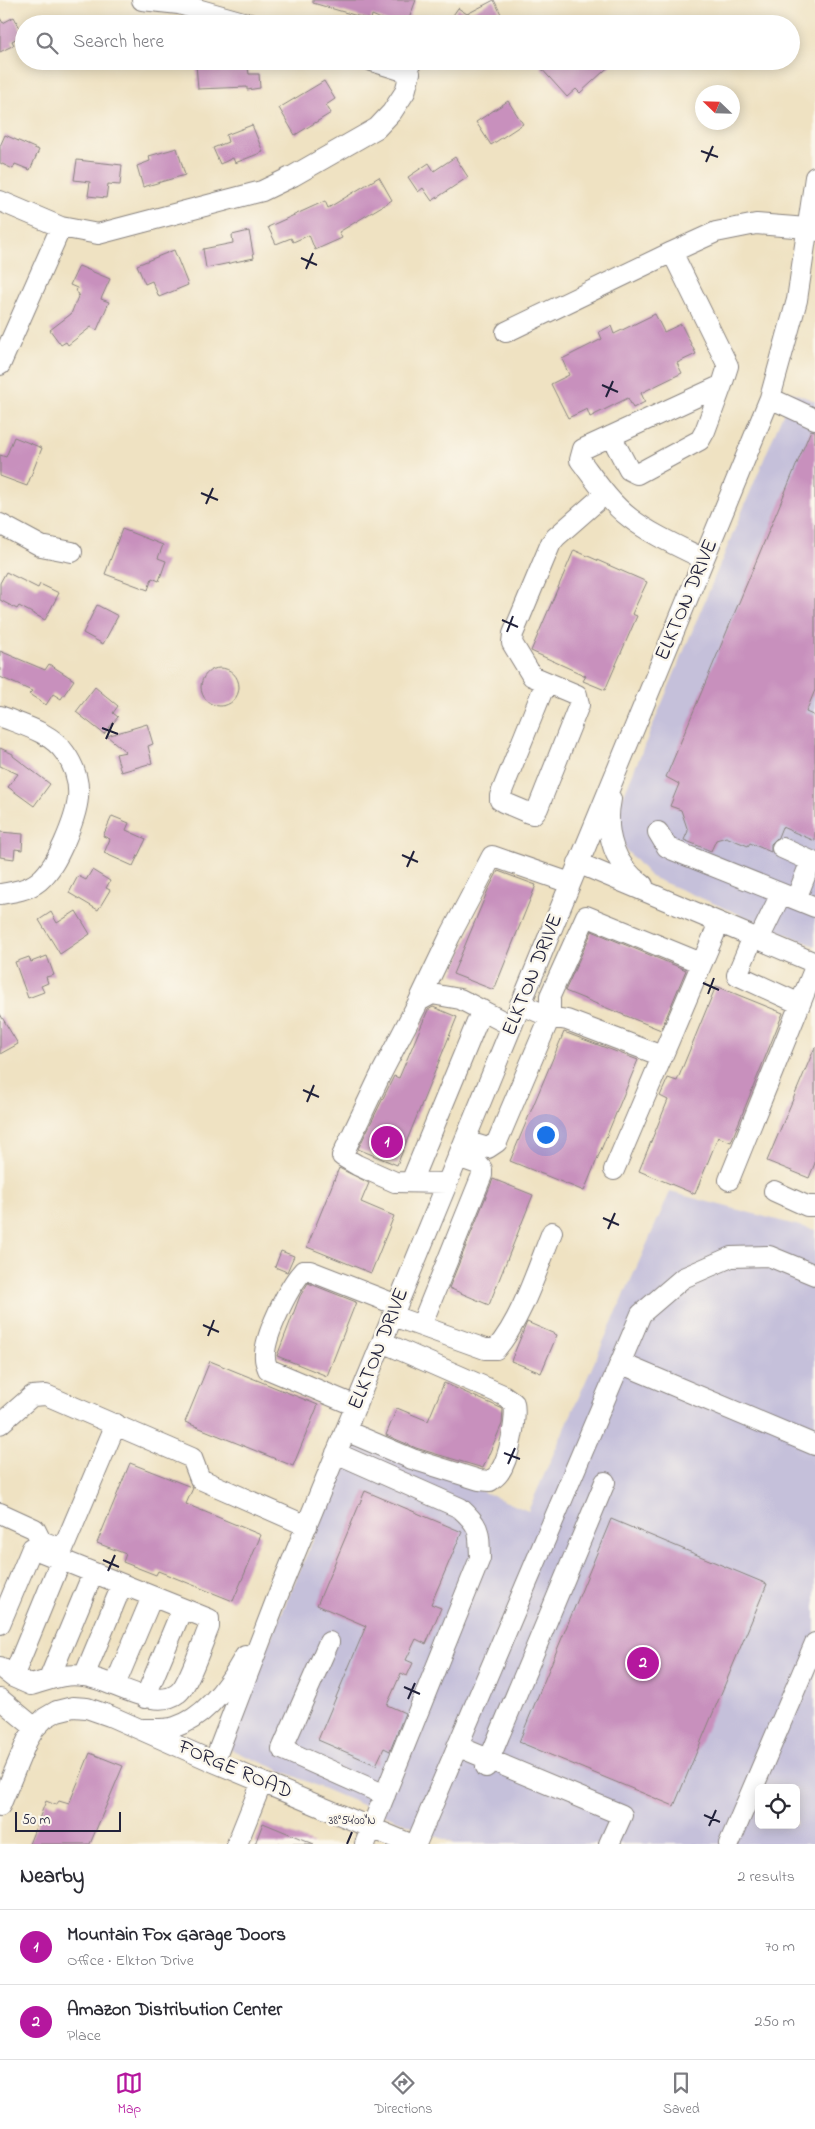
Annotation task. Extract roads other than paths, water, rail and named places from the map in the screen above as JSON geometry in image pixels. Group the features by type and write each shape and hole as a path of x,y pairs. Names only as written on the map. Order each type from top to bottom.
{"street":[{"path":"142,0 179,4 218,15"},
{"path":"0,201 61,227 98,234 262,191 293,176 376,128 392,112 406,92 410,73 400,70"},
{"name":"ELKTON DRIVE","path":"214,1762 280,1590 770,398 797,300 811,229 815,177"},
{"path":"506,332 716,232 756,224 811,229"},
{"path":"0,365 61,227"},
{"path":"611,436 629,470 637,474 703,436 722,385 728,366 672,252"},
{"path":"704,559 659,537 630,518 605,494 580,460 583,449 722,385"},
{"path":"770,398 815,419"},
{"path":"546,682 500,796 500,800 503,802 529,813 536,812 579,705 578,696 546,682 532,676 512,643 513,634 551,543 605,494"},
{"path":"0,524 41,546 72,552"},
{"path":"0,716 44,734 55,741 72,764 78,778 79,791 78,807 74,821 49,871 28,888 0,894"},
{"path":"616,771 609,806 612,848 630,876 668,901"},
{"path":"658,832 667,847 673,850 815,907"},
{"path":"782,848 813,862 756,938 736,975 800,1004"},
{"path":"447,1183 395,1182 356,1165 342,1156 450,936 492,856 570,883"},
{"path":"578,863 815,965 728,1180"},
{"path":"461,1149 488,1148 497,1142 550,1017 550,996 586,916 701,963"},
{"path":"614,1170 718,923"},
{"path":"419,1001 432,994 460,999 512,1026"},
{"path":"520,1004 550,1017 567,1020 662,1056"},
{"path":"411,1182 482,1010"},
{"path":"421,1326 482,1175 482,1169 478,1164 461,1149"},
{"path":"774,1190 807,1206 815,1206"},
{"path":"356,1406 268,1369 265,1357 282,1302 294,1280 302,1272 310,1271 395,1310 421,1326 485,1349 496,1348 505,1339 528,1291 552,1232"},
{"path":"416,1844 641,1314 683,1278 731,1257 769,1256 815,1275"},
{"path":"346,1431 412,1459 479,1480 490,1481 499,1473 506,1456 516,1413 514,1403 503,1395 382,1342"},
{"path":"620,1363 815,1445"},
{"path":"0,1424 32,1396 46,1395 192,1458 200,1479 307,1526"},
{"path":"0,1513 35,1529 41,1541 63,1550 116,1424"},
{"path":"336,1454 460,1508 472,1518 479,1529 480,1558 368,1836"},
{"path":"487,1763 605,1482"},
{"path":"0,1624 32,1548 182,1610 209,1619 209,1627 179,1693 162,1699 145,1698 115,1685 84,1676 60,1676 31,1684 7,1672 61,1560"},
{"path":"50,1679 93,1573"},
{"path":"84,1676 122,1585"},
{"path":"139,1729 173,1727 187,1722 211,1703 235,1674 280,1590"},
{"path":"115,1685 152,1597"},
{"path":"145,1698 182,1610"},
{"path":"328,1642 282,1749 385,1796"},
{"path":"728,1844 815,1643"},
{"path":"0,1700 35,1728 27,1741 0,1806"},
{"name":"FORGE ROAD","path":"35,1728 45,1718 57,1711 73,1707 87,1708 262,1782 368,1836 410,1844"},
{"path":"457,1746 487,1763 622,1815 610,1844"},
{"path":"237,1844 262,1782"}],"place":[{"name":"Mountain Fox Garage Doors","path":"387,1142"},
{"name":"Amazon Distribution Center","path":"643,1663"}]}
